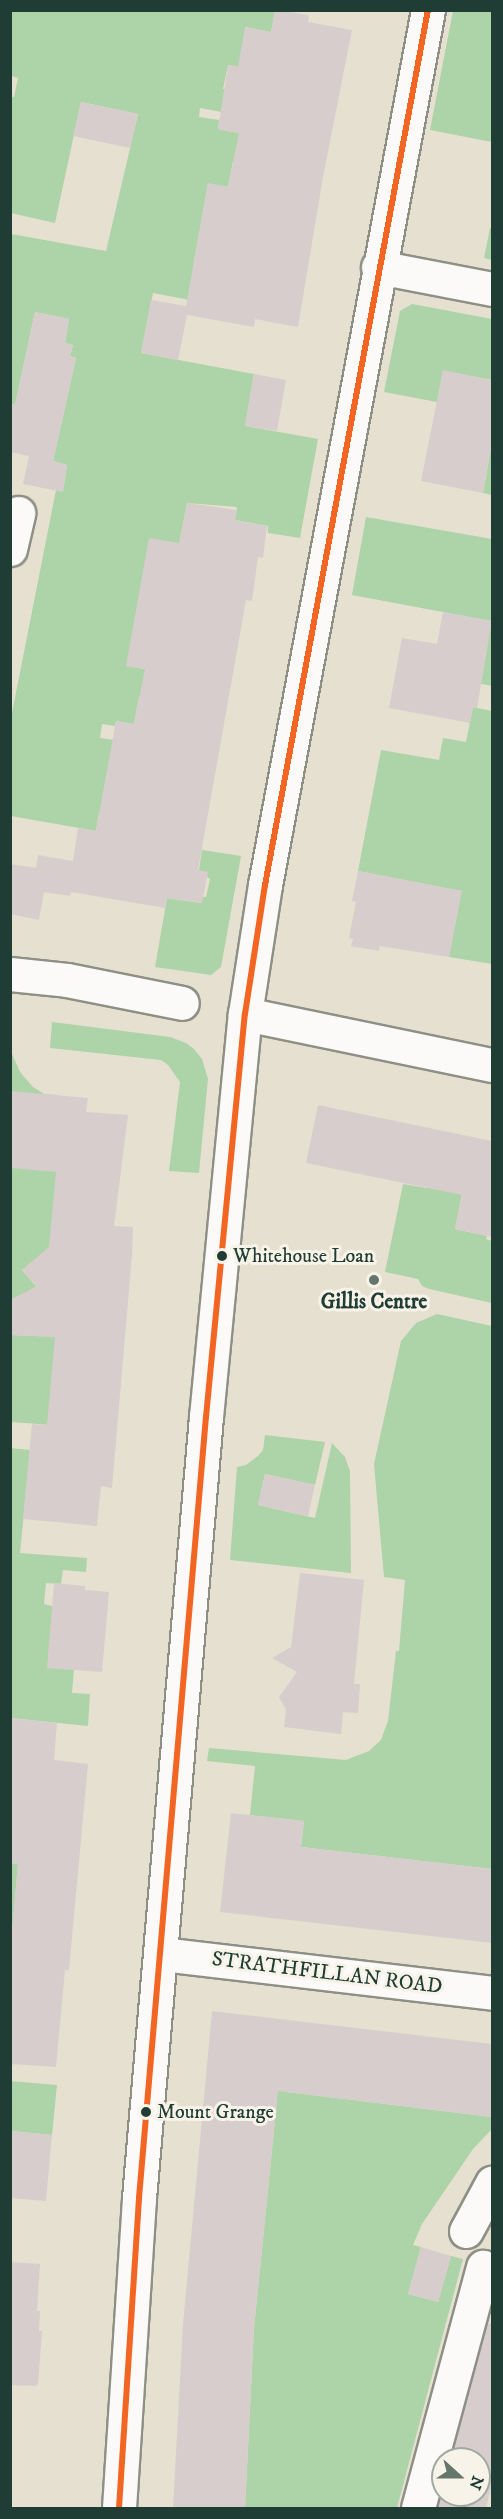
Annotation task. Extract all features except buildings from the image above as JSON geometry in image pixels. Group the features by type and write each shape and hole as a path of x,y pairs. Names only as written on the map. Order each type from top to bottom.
{"street":[{"path":"119,2508 136,2239 206,1417 245,1014 265,885 378,267 428,10"},
{"path":"378,267 492,289"},
{"path":"10,549 18,513"},
{"path":"10,974 67,980 182,1003"},
{"path":"245,1014 492,1065"},
{"name":"STRATHFILLAN ROAD","path":"162,1954 492,1993"},
{"path":"466,2231 492,2183"},
{"path":"418,2508 483,2267"}],"green space":[{"path":"11,11 275,11 271,32 245,27 249,69 228,65 223,89 245,94 255,118 200,108 199,117 219,120 218,129 243,134 247,163 233,161 228,187 208,184 193,267 221,306 153,293 141,353 254,374 245,426 318,439 300,538 268,533 268,526 235,520 237,507 187,503 178,550 127,666 145,669 152,665 152,699 139,697 134,724 116,721 115,726 102,724 100,738 129,742 117,815 99,812 96,831 11,816 11,718 56,490 63,491 67,465 53,461 76,358 70,356 73,345 65,343 69,319 35,312 15,405 11,404 11,234 106,251 138,114 81,102 55,223 11,213 11,97 14,97 18,78 11,76"},
{"path":"453,11 492,11 492,142 430,130"},
{"path":"490,228 492,228 492,260 484,258"},
{"path":"412,304 492,319 492,380 443,371 437,402 384,392 400,311"},
{"path":"492,442 492,495 483,493"},
{"path":"366,517 492,539 492,686 477,683 491,621 352,595"},
{"path":"473,707 492,711 492,964 449,957 461,891 358,871 381,750 439,760 443,738 466,742"},
{"path":"202,850 241,856 221,967 211,975 155,967 167,898 201,903 203,897 206,897 210,879 199,870"},
{"path":"52,1022 170,1037 194,1049 202,1059 208,1079 199,1173 169,1171 180,1082 168,1065 161,1060 50,1048"},
{"path":"12,1054 20,1072 33,1087 44,1094 58,1095 56,1117 70,1173 57,1249 22,1270 44,1295 11,1300"},
{"path":"429,1171 465,1179 455,1229 487,1236 486,1239 492,1241 492,1303 429,1289 422,1286 418,1279 385,1272 403,1184 426,1188"},
{"path":"437,1314 492,1326 492,1869 301,1847 304,1821 250,1815 255,1766 207,1761 209,1748 346,1760 369,1751 381,1740 388,1721 396,1651 399,1651 405,1580 384,1577 374,1464 401,1341 416,1323"},
{"path":"10,1335 63,1337 51,1425 11,1422"},
{"path":"265,1435 325,1442 315,1485 265,1474 258,1505 315,1518 332,1443 345,1457 350,1471 351,1573 230,1560 237,1467 246,1465 258,1456 263,1450"},
{"path":"10,1448 30,1450 20,1553 87,1558 86,1572 63,1570 61,1584 46,1583 44,1604 52,1606 74,1670 72,1693 90,1694 88,1726 11,1718"},
{"path":"10,1863 18,1864 11,1944 10,1944"},
{"path":"10,2081 57,2085 52,2135 11,2131"},
{"path":"263,2083 287,2092 492,2117 492,2129 473,2149 422,2224 413,2245 421,2247 408,2294 438,2302 451,2256 463,2259 397,2508 245,2508 254,2328 277,2100"}],"transit line":[{"path":"119,2508 139,2198 206,1417 245,1014 265,885 428,10"}],"place":[{"name":"Whitehouse Loan","path":"222,1256"},
{"name":"Gillis Centre","path":"374,1280"},
{"name":"Mount Grange","path":"146,2112"}]}
